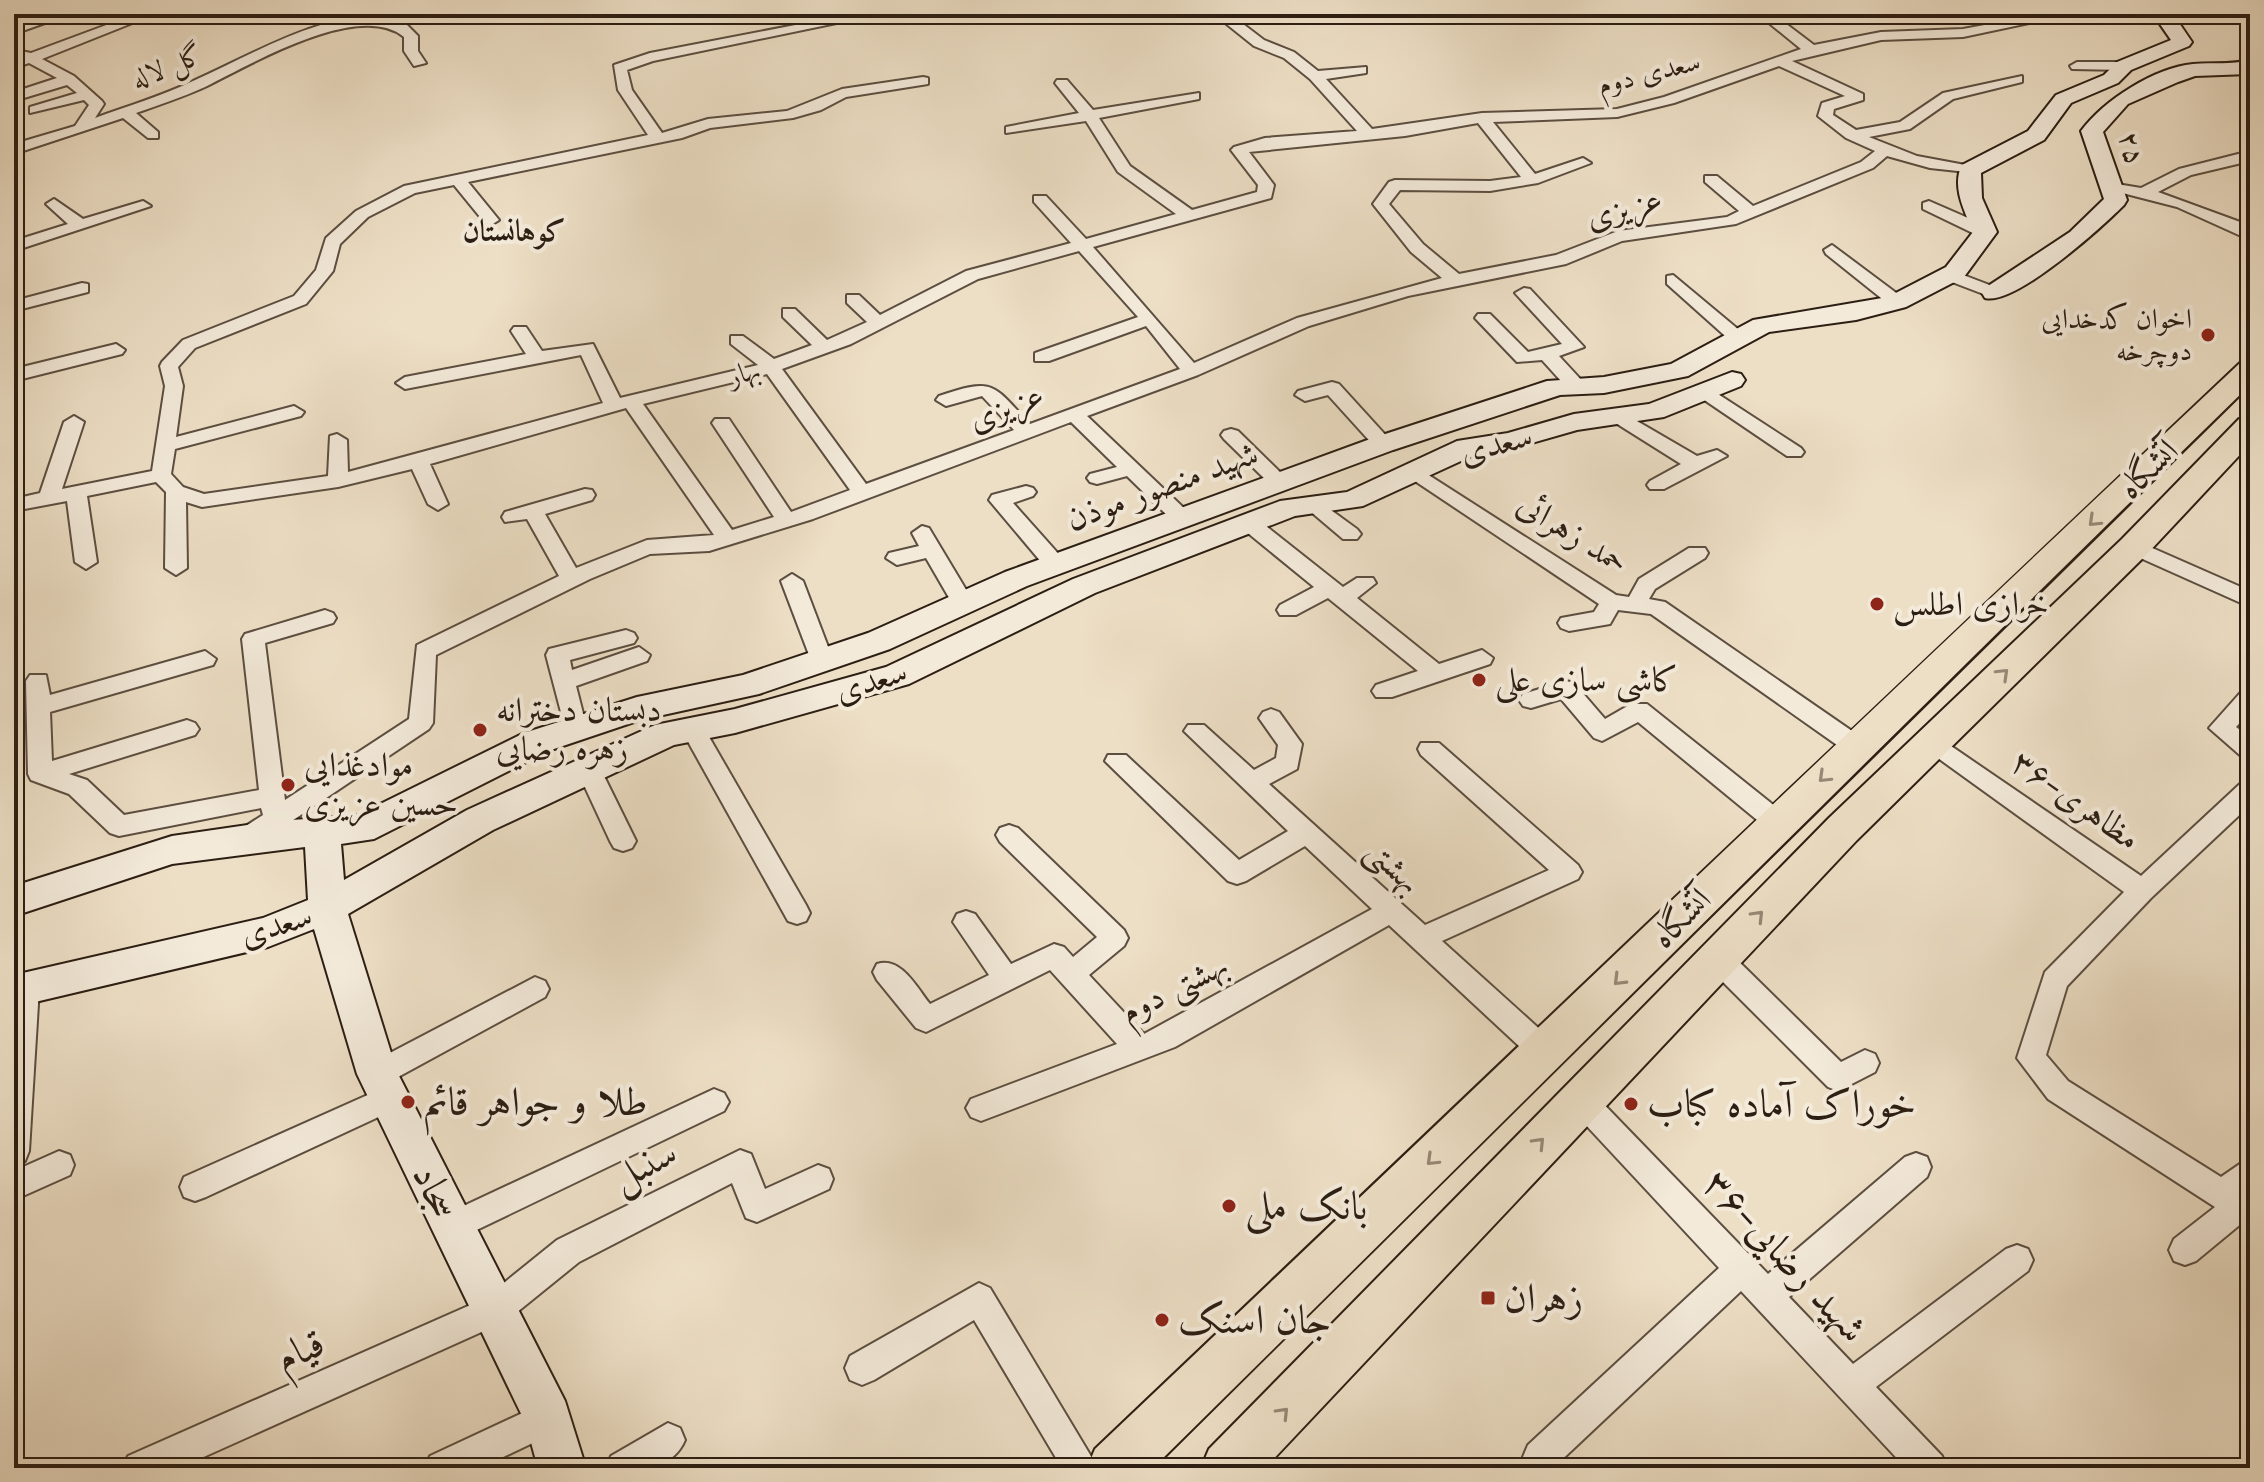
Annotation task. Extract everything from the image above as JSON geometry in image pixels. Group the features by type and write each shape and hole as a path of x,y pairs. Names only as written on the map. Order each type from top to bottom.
{"main road":[{"name":"آتشگاه","path":"1114,1468 1545,1052 1777,822 2250,369"},
{"name":"آتشگاه","path":"1228,1468 1717,958 1932,742 2134,547 2250,426"},
{"path":"1927,678 1928,690 1935,699 1973,704"},
{"path":"1856,746 1884,748 1899,762 1899,775"}],"street":[{"path":"14,30 63,14"},
{"path":"14,64 148,14"},
{"path":"321,14 346,22"},
{"name":"گل لاله","path":"14,149 81,129 197,85 289,39 382,14"},
{"path":"657,137 625,90 619,68 650,57 873,14"},
{"path":"1101,14 1140,14"},
{"path":"1221,14 1259,43 1289,55 1315,76 1369,135"},
{"path":"1765,14 1811,50"},
{"path":"1923,36 1938,24 1931,14"},
{"name":"سعدی دوم","path":"1239,150 1265,143 1369,135 1482,118 1617,113 1669,100 1811,50 1881,36 1923,36 1993,29 2039,16 2065,14"},
{"path":"2077,66 2124,66 2182,42 2163,14"},
{"path":"366,18 400,26 411,36 411,51 419,63"},
{"path":"14,49 69,79 97,104 81,129"},
{"path":"1780,61 1858,97 1827,106 1825,116 1851,135 1927,166 1970,170 2030,144 2057,114 2063,99 2111,79 2124,66"},
{"name":"۲۵","path":"1994,293 2078,237 2116,200 2092,131 2121,100 2192,70 2242,70 2250,66"},
{"path":"1315,76 1361,70"},
{"path":"14,97 69,79"},
{"path":"1851,135 1905,126 1948,96 2017,79"},
{"path":"176,568 168,483 167,445 174,386 169,366 189,344 300,300 324,271 332,242 362,214 410,189 708,124 788,115 816,107 842,93 923,81"},
{"path":"1062,83 1091,117 1124,169 1188,215"},
{"path":"35,110 87,95"},
{"path":"1011,130 1194,96"},
{"path":"125,112 153,135"},
{"path":"1482,118 1532,180"},
{"name":"بهار","path":"14,505 76,492 168,483 202,501 338,481 771,366 822,345 845,340 972,275 1265,195 1266,185 1239,150"},
{"name":"عزیزی","path":"244,840 273,808 421,723 425,651 573,578 647,547 709,544 863,494 1191,371 1303,322 1456,281 1560,260 1618,236 1730,221 1867,165 1884,151"},
{"path":"2145,192 2185,172 2250,156"},
{"path":"1456,281 1417,248 1381,204 1395,185 1490,186 1532,180 1583,163"},
{"path":"1970,170 1971,198 1985,232"},
{"path":"457,178 491,220"},
{"path":"1711,179 1751,213"},
{"path":"2111,188 2145,192 2211,214 2250,235"},
{"path":"1040,199 1150,319 1191,371"},
{"path":"54,204 81,226"},
{"path":"14,246 143,206"},
{"path":"1929,206 1985,232"},
{"name":"شهید منصور موذن","path":"14,901 172,850 361,829 536,742 637,709 747,686 879,641 1055,564 1383,444 1504,407 1556,387 1661,375 1714,354 1762,325 1856,312 1897,302 1950,275 1985,232"},
{"path":"1832,250 1897,302"},
{"path":"1950,275 1994,293"},
{"path":"1673,280 1739,339"},
{"path":"14,306 82,288"},
{"path":"1484,318 1524,358 1575,347 1524,293"},
{"path":"853,299 878,323"},
{"path":"789,313 822,345"},
{"path":"1042,357 1150,319"},
{"path":"520,331 538,359"},
{"path":"737,340 771,366 863,494"},
{"path":"405,383 587,348 622,404 727,538"},
{"path":"14,375 116,350"},
{"path":"1548,355 1577,387"},
{"path":"1661,375 1707,390 1794,452"},
{"path":"1305,395 1332,388 1383,444"},
{"path":"946,400 976,390 988,391 1028,433"},
{"name":"سعدی","path":"20,989 268,932 327,908 480,820 667,734 735,721 897,676 1084,586 1290,507 1353,500 1467,447 1511,441 1574,422 1654,411 1707,390"},
{"path":"167,445 294,412"},
{"path":"1075,415 1181,517"},
{"path":"1618,416 1695,464"},
{"path":"48,499 74,422"},
{"path":"722,423 786,520"},
{"path":"1231,435 1278,481"},
{"path":"337,440 338,481"},
{"path":"1657,485 1717,456"},
{"path":"419,461 438,504"},
{"path":"1097,478 1132,469"},
{"name":"حمد زهرائی","path":"1416,473 1611,602 1657,607 1856,746"},
{"path":"76,492 86,562"},
{"path":"1026,492 999,500 1055,564"},
{"path":"573,578 522,514 585,495"},
{"path":"1317,506 1350,534"},
{"path":"1250,524 1434,672"},
{"path":"897,558 927,541 963,603"},
{"path":"2134,547 2250,600"},
{"path":"1635,604 1647,584 1697,553"},
{"path":"792,581 822,660"},
{"path":"1288,610 1365,583"},
{"path":"1569,623 1602,619 1611,602"},
{"path":"40,774 78,787 119,826 273,808 253,639 325,618"},
{"path":"575,729 557,655 633,646"},
{"path":"1384,691 1482,658"},
{"path":"39,707 205,659"},
{"path":"38,681 40,774"},
{"path":"1531,700 1566,689 1602,732 1639,710 1777,822"},
{"path":"2250,697 2221,728 2250,750"},
{"path":"1252,782 1288,763 1290,744 1271,718"},
{"path":"40,774 187,729"},
{"path":"693,729 797,913"},
{"name":"بهشتی","path":"1196,731 1545,1052"},
{"name":"۳۶-مظاهری","path":"1932,742 2142,891 2055,980 2031,1058 2058,1090 2238,1204"},
{"path":"1420,939 1569,872 1430,749"},
{"path":"1117,761 1237,874 1306,833"},
{"path":"589,770 623,841"},
{"path":"2142,891 2250,790"},
{"name":"سجاد","path":"322,832 327,908 384,1086 548,1418 562,1468"},
{"path":"1009,835 1115,938 1071,974"},
{"name":"بهشتی دوم","path":"981,1108 1165,1038 1390,912"},
{"path":"966,922 1007,979"},
{"path":"887,972 926,1020 1054,955 1139,1048"},
{"path":"1717,958 1838,1078 1865,1063"},
{"path":"14,1151 20,989"},
{"path":"195,1187 384,1086 535,989"},
{"name":"۳۶-شهید رضایی","path":"1581,1100 1930,1468"},
{"path":"451,1227 714,1102"},
{"name":"سنبل","path":"495,1310 568,1251 740,1164 757,1208 818,1179"},
{"path":"14,1186 59,1165"},
{"path":"1765,1297 1916,1167"},
{"path":"2185,1250 2238,1204 2250,1171"},
{"path":"1851,1386 2017,1260"},
{"path":"1540,1457 1740,1270"},
{"path":"862,1368 979,1299 1081,1468"},
{"name":"قیام","path":"140,1468 495,1310"},
{"path":"442,1468 548,1418"},
{"path":"623,1468 668,1440"}],"place":[{"name":"اخوان کدخدایی دوچرخه","path":"2208,335"},
{"name":"خرازی اطلس","path":"1877,604"},
{"name":"کاشی سازی علی","path":"1479,680"},
{"name":"دبستان دخترانه زهره رضایی","path":"480,730"},
{"name":"موادغذایی حسین عزیزی","path":"288,785"},
{"name":"طلا و جواهر قائم","path":"408,1102"},
{"name":"خوراک آماده کباب","path":"1631,1104"},
{"name":"بانک ملی","path":"1229,1206"},
{"name":"زهران","path":"1488,1298"},
{"name":"جان اسنک","path":"1162,1320"}],"district":[{"name":"کوهانستان","path":"514,231"}]}
